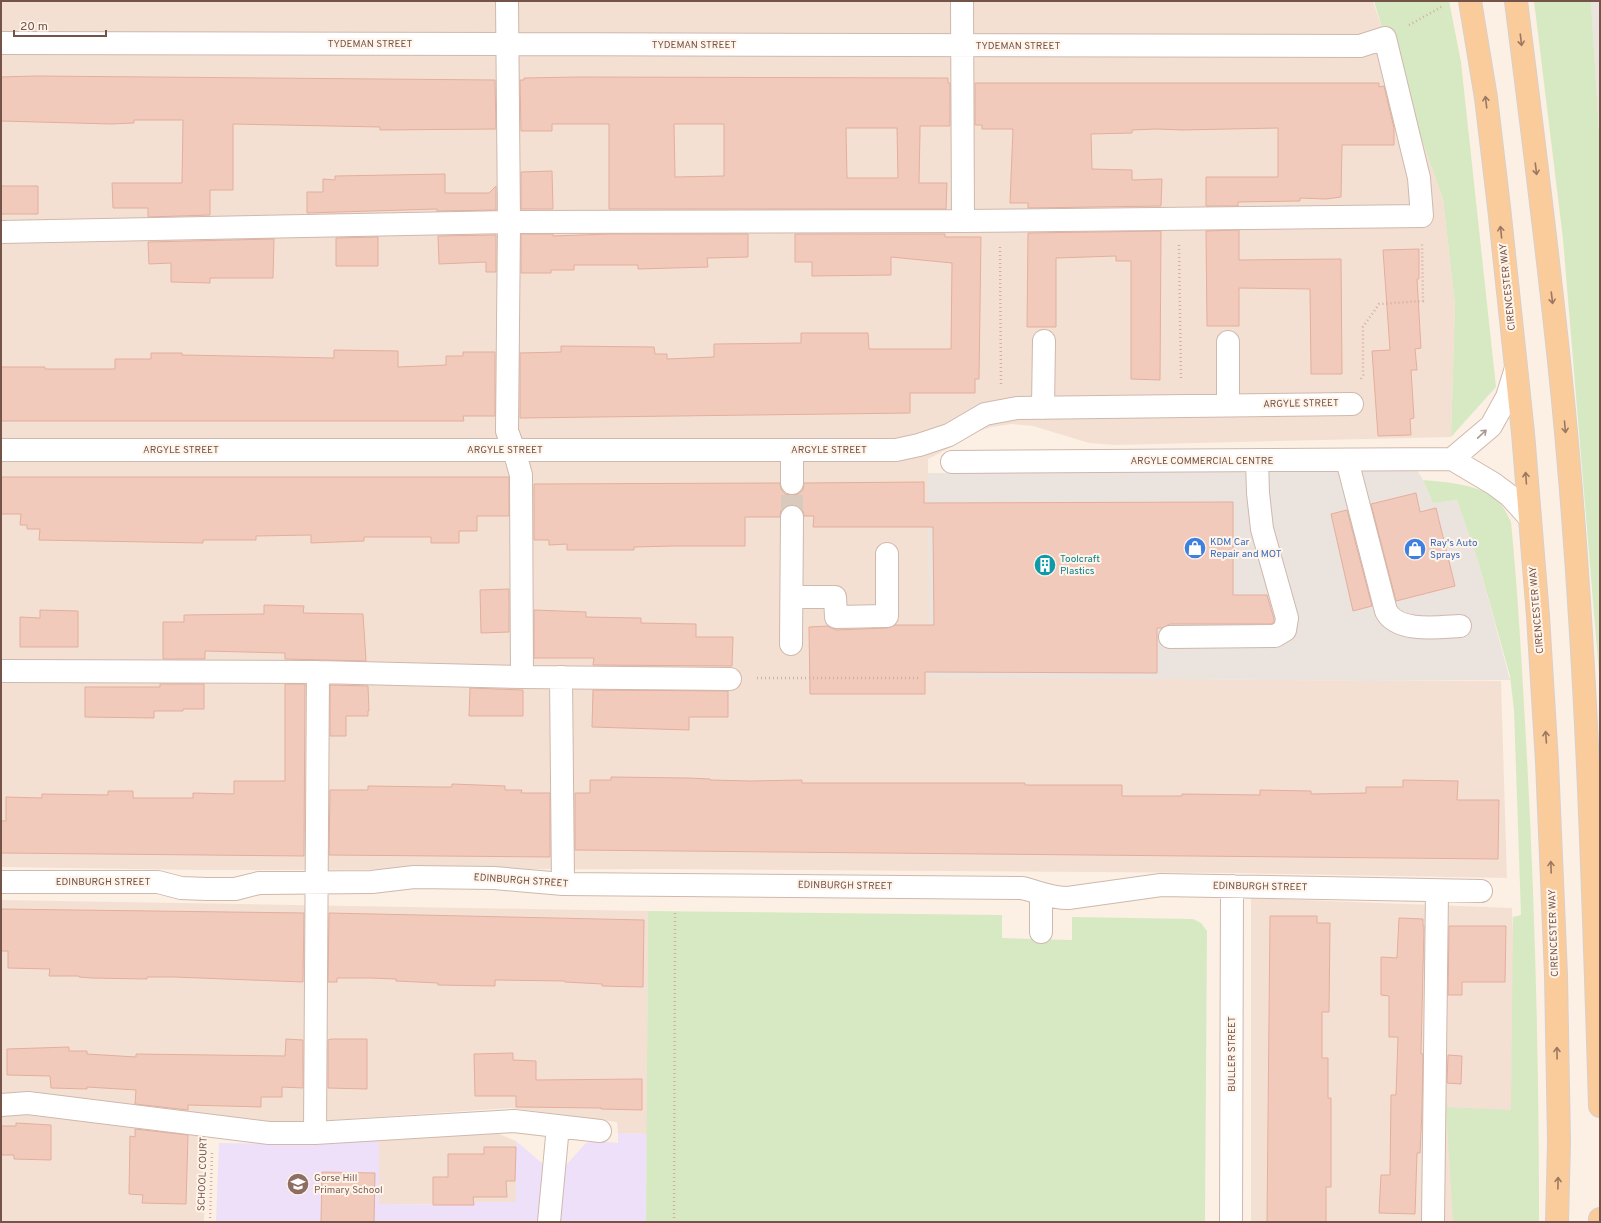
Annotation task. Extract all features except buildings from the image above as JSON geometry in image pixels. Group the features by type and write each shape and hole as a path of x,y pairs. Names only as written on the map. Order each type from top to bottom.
{"main road":[{"name":"CIRENCESTER WAY","path":"1470,1 1486,98 1516,368 1538,616 1547,762 1556,975 1559,1142 1557,1222"},
{"path":"1516,1 1556,335 1570,481 1584,675 1593,883 1600,1106"}],"street":[{"path":"507,1 506,45 509,222 507,431 521,475 522,677"},
{"path":"962,1 961,46 963,221"},
{"path":"1,232 509,222 963,221 1422,216 1419,178 1385,38"},
{"name":"TYDEMAN STREET","path":"1,43 1360,46 1385,38"},
{"path":"1044,341 1044,408"},
{"path":"1228,342 1228,405"},
{"path":"1516,368 1507,397 1491,426 1452,459 1494,484 1510,496 1529,517"},
{"name":"ARGYLE STREET","path":"1,450 896,450 919,445 949,435 985,414 1017,408 1352,404"},
{"path":"792,450 792,483"},
{"name":"ARGYLE COMMERCIAL CENTRE","path":"952,462 1452,459"},
{"path":"1170,637 1275,636 1285,630 1287,618 1262,529 1258,493 1257,460"},
{"path":"1347,460 1386,611 1389,617 1404,625 1415,627 1460,626"},
{"path":"791,644 792,516"},
{"path":"792,597 835,597 836,617 887,616 887,554"},
{"path":"1,671 318,672 522,677 730,678"},
{"path":"315,1133 318,672"},
{"path":"561,677 563,884"},
{"name":"EDINBURGH STREET","path":"1,882 158,882 181,888 235,889 259,883 372,882 414,877 494,878 563,884 1022,888 1049,897 1068,898 1161,885 1481,891"},
{"name":"BULLER STREET","path":"1231,1222 1232,886"},
{"path":"1434,1222 1437,891"},
{"path":"1041,894 1041,932"},
{"path":"1,1105 28,1103 269,1133 315,1133 514,1121 600,1131"},
{"path":"549,1222 558,1126"}],"path":[{"path":"1385,38 1447,4"},
{"name":"ARGYLE STREET","path":"1352,404 1363,375 1363,327 1378,304 1423,301 1422,216"},
{"path":"1179,218 1181,406"},
{"path":"1000,220 1001,411"},
{"path":"730,678 920,678"},
{"path":"674,1222 675,885"},
{"name":"SCHOOL COURT","path":"210,1222 213,1126"}],"shaded area":[{"path":"1,1 1373,1 1443,199 1455,305 1451,437 1114,445 1089,443 1033,426 1012,424 991,427 971,434 928,459 930,676 1501,681 1507,878 1228,873 670,869 202,870 1,867"},
{"path":"1591,1 1600,1 1600,147"},
{"path":"1417,470 1433,503 1457,500 1478,561 1510,680 1369,681 930,677 927,473"},
{"path":"1251,898 1512,908 1519,1112 1517,1222 1251,1222"},
{"path":"1,900 648,911 647,1134 618,1133 617,1122 511,1108 275,1124 206,1116 204,1222 1,1222"},
{"path":"497,1133 516,1141 516,1202 474,1202 474,1205 379,1204 379,1140"},
{"name":"Gorse Hill Primary School","path":"618,1133 647,1134 646,1222 216,1222 219,1143 301,1144 379,1140 379,1204 473,1205 473,1202 516,1202 516,1141 543,1164 565,1166 586,1143 598,1141 618,1143"}],"green space":[{"path":"1374,1 1449,1 1461,62 1496,387 1451,437 1455,305 1443,199 1385,38"},
{"path":"1534,1 1591,1 1600,147 1600,686 1563,239"},
{"path":"1423,480 1473,487 1491,495 1504,508 1511,522 1516,576 1532,860 1537,1041 1539,1222 1453,1222 1446,1107 1511,1110 1513,917 1521,915 1514,710 1510,676 1478,561 1457,500 1433,503"},
{"path":"648,911 1002,915 1002,938 1072,940 1072,917 1193,919 1201,923 1207,931 1205,1222 646,1222"}],"tunnel":[{"path":"792,483 792,517"}],"place":[{"name":"KDM Car Repair and MOT","path":"1195,548"},
{"name":"Ray's Auto Sprays","path":"1415,549"},
{"name":"Toolcraft Plastics","path":"1045,565"},
{"name":"Gorse Hill Primary School","path":"298,1184"}]}
